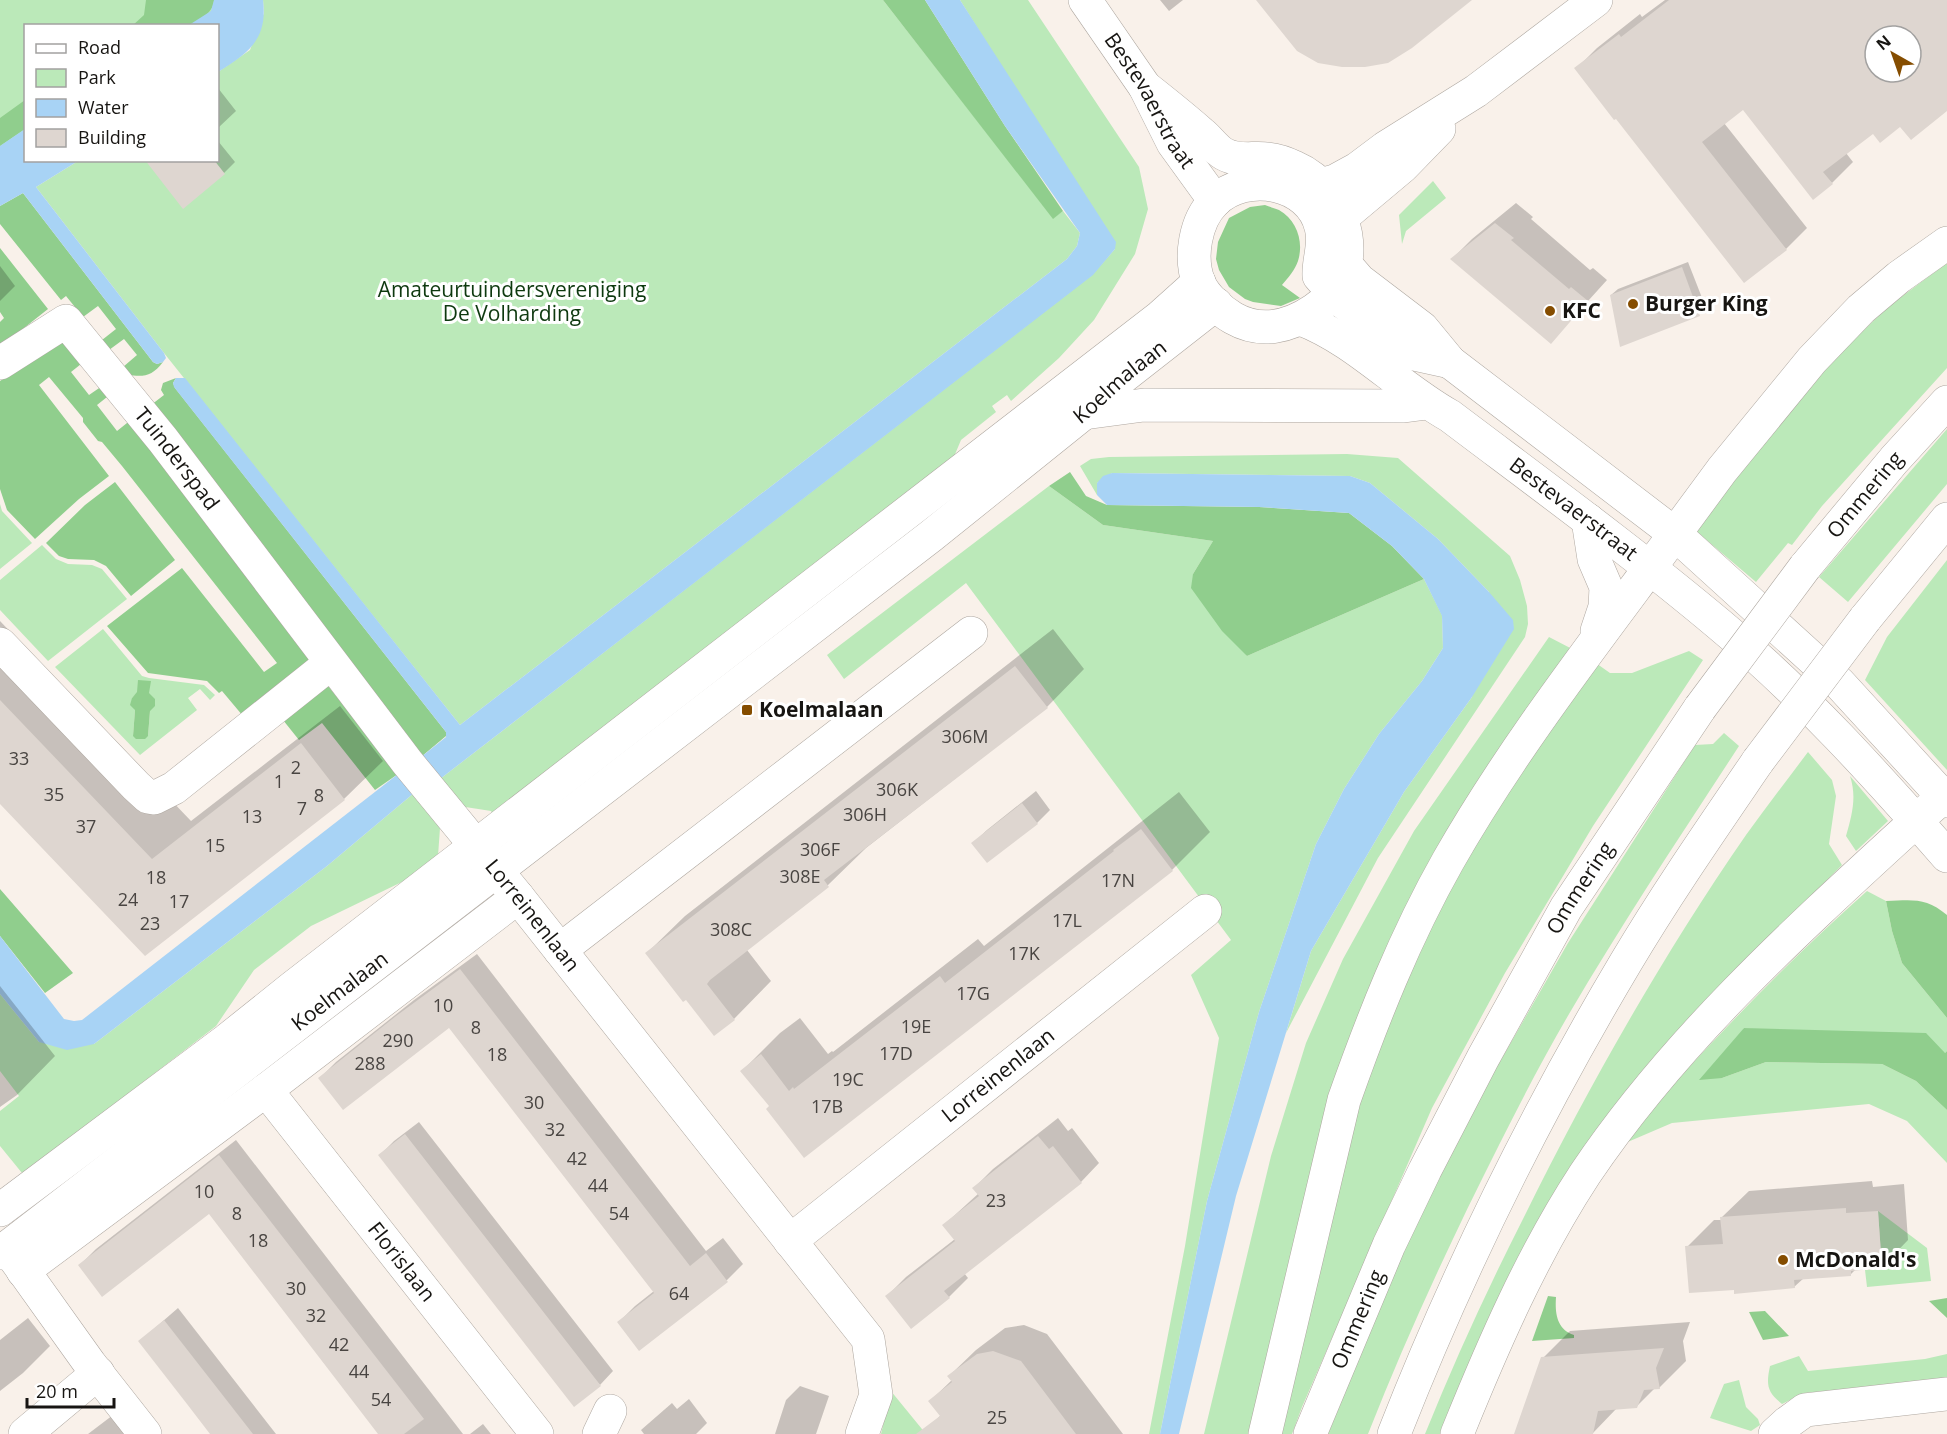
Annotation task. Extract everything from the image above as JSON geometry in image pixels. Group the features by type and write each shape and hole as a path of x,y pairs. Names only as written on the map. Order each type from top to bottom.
{"main road":[{"name":"Bestevaerstraat","path":"1085,0 1145,87 1173,143 1215,201"},
{"path":"1308,188 1331,198 1341,218 1348,244 1339,279 1322,305 1301,319 1286,325 1271,328 1256,327 1234,318 1207,293 1195,268 1196,240 1200,226 1215,201 1246,185 1308,188 1335,181 1476,92 1596,0"},
{"path":"1145,87 1203,135 1222,154 1240,159 1268,158 1281,161 1308,174 1312,207 1322,228 1323,241 1319,276 1339,279"},
{"path":"1341,218 1403,166 1476,92"},
{"path":"1265,1434 1344,1100 1406,941 1446,863 1479,808 1590,648 1722,470 1812,360 1862,309 1899,277 1947,243"},
{"name":"Bestevaerstraat","path":"1339,279 1409,353 1450,362 1675,534 1852,696 1946,797"},
{"name":"Koelmalaan","path":"7,1253 813,627 1084,413 1207,293"},
{"name":"Koelmalaan","path":"0,1210 227,1040 1160,317 1207,293"},
{"name":"Bestevaerstraat","path":"1301,319 1324,328 1428,404 1450,416 1588,520 1721,626 1863,761 1947,856"},
{"name":"Tuinderspad","path":"0,363 66,321 163,440 430,792 475,846"},
{"name":"Ommering","path":"1310,1434 1389,1245 1425,1170 1488,1049 1566,908 1700,708 1805,567 1887,468 1947,402"},
{"path":"1084,413 1144,405 1404,406 1428,404"},
{"path":"1394,1434 1445,1310 1519,1154 1568,1062 1627,960 1758,761 1865,620 1947,519"},
{"path":"1588,520 1594,559 1601,572 1607,598 1590,648"},
{"path":"560,950 971,633"},
{"path":"0,644 136,786 148,797 154,798 174,788 331,663"},
{"path":"1457,1434 1519,1291 1549,1233 1586,1174 1632,1112 1668,1067 1725,1004 1832,898 1916,821 1946,797"},
{"name":"Lorreinenlaan","path":"475,846 518,897 868,1339 876,1395 862,1434"},
{"name":"Koelmalaan","path":"7,1253 266,1090 518,897"},
{"name":"Lorreinenlaan","path":"790,1241 1205,911"},
{"name":"Florislaan","path":"266,1090 537,1434"},
{"path":"7,1253 145,1434"},
{"path":"25,1434 98,1373"},
{"path":"1775,1434 1805,1410 1947,1394"}],"green space":[{"path":"0,0 230,0 219,24 24,24 24,161 0,179"},
{"path":"146,0 214,0 206,16 191,24 134,24 144,15"},
{"name":"Amateurtuindersvereniging De Volharding","path":"263,0 883,0 1053,218 1063,211 1080,233 1077,246 1067,259 460,725 164,353 36,187 76,162 219,162 219,71 250,50 264,13"},
{"path":"883,0 925,0 1005,126 1063,211 1053,219"},
{"path":"960,0 1028,0 1139,167 1148,209 1135,254 1094,320 1059,358 1011,401 1007,395 992,406 996,412 961,440 953,459 492,813 459,806 440,779 1092,275 1115,249"},
{"path":"24,101 24,130 0,146 0,118"},
{"path":"1433,181 1446,198 1406,231 1402,244 1399,215"},
{"path":"23,193 153,362 157,364 163,362 152,373 139,376 128,375 123,367 137,355 124,339 109,350 102,340 116,329 98,306 83,317 66,296 61,300 0,224 0,206"},
{"path":"1265,205 1285,214 1295,226 1299,239 1298,261 1282,285 1300,298 1281,306 1245,299 1229,287 1219,270 1216,259 1218,242 1229,218 1250,207"},
{"path":"0,248 48,309 0,347 0,322 4,318 0,312"},
{"path":"1947,263 1947,368 1822,506 1792,545 1788,543 1756,582 1697,532 1698,517 1818,374 1889,306"},
{"path":"67,341 86,360 71,372 89,395 105,384 112,393 97,405 117,431 132,419 317,658 243,716 222,691 219,693 207,681 148,673 107,626 182,568 264,672 277,663 49,377 39,385 109,476 79,499 35,539 7,510 0,489 0,381 59,342"},
{"path":"176,378 173,383 175,388 446,732 446,736 421,757 151,405 164,395 161,390 163,383"},
{"path":"1947,429 1947,484 1848,602 1819,577"},
{"path":"1347,454 1398,458 1510,556 1527,606 1528,624 1525,637 1378,858 1286,1033 1311,951 1404,792 1472,697 1489,592 1438,539 1370,483 1350,476 1112,473 1097,483 1097,495 1080,466 1091,459 1109,457"},
{"path":"1070,472 1086,496 1107,505 1259,507 1349,513 1392,546 1424,579 1247,656 1222,631 1191,588 1193,574 1213,541 1103,525 1049,486"},
{"path":"115,482 175,560 131,596 106,566 94,560 68,559 59,556 46,543 85,505"},
{"path":"1049,486 1103,525 1213,541 1193,574 1247,656 1424,579 1442,615 1443,648 1422,681 1379,734 1344,789 1316,844 1259,1012 1207,1201 1160,1434 1149,1434 1185,1246 1219,1038 1191,975 1231,940 966,583 844,679 827,655"},
{"path":"0,504 2,511 32,543 0,569"},
{"path":"42,545 56,559 68,564 92,565 102,569 127,599 48,661 0,610 0,580"},
{"path":"1947,560 1947,770 1865,680 1887,637"},
{"path":"103,629 142,676 204,685 215,695 210,700 200,689 188,698 197,710 140,755 55,667","holes":["137,693 150,711 148,736 133,736 135,710 132,698"]},
{"path":"1549,637 1576,651 1394,939 1253,1434 1204,1434 1271,1156 1306,1043 1343,959 1414,831"},
{"path":"1689,651 1703,660 1593,826 1505,973 1432,1108 1292,1434 1274,1434 1342,1146 1434,903 1593,661 1610,673 1632,673"},
{"path":"138,680 151,681 149,693 155,699 155,706 150,711 148,736 145,739 136,739 133,736 135,710 130,705 137,692"},
{"path":"329,687 398,774 375,790 322,723 299,740 283,720"},
{"path":"1724,733 1739,746 1610,946 1542,1063 1447,1252 1398,1360 1368,1434 1328,1434 1410,1235 1471,1112 1568,943 1695,745 1713,744"},
{"path":"1808,752 1832,780 1836,796 1829,844 1842,865 1701,1007 1448,1434 1425,1434 1495,1275 1572,1123 1626,1025 1715,881"},
{"path":"1850,776 1888,821 1856,851 1846,836 1853,799"},
{"path":"414,793 440,828 438,856 408,879 311,926 254,970 216,1026 29,1170 22,1173 0,1146 0,1111 19,1096 0,1071 0,994 39,1042 94,1044 327,866"},
{"path":"0,889 73,973 45,993 0,936"},
{"path":"1867,891 1886,901 1902,963 1947,1018 1947,1051 1945,1053 1744,1028 1722,1078 1766,1062 1882,1064 1916,1081 1947,1110 1947,1163 1907,1121 1869,1104 1672,1123 1616,1147 1738,1016 1801,952"},
{"path":"1886,901 1925,902 1947,915 1947,1018 1902,963"},
{"path":"1744,1028 1926,1033 1945,1053 1947,1051 1947,1110 1916,1081 1882,1064 1766,1062 1722,1078 1699,1080"},
{"path":"1878,1211 1927,1248 1931,1281 1867,1287 1865,1270 1882,1268"},
{"path":"1548,1296 1556,1297 1560,1324 1563,1329 1574,1335 1574,1338 1532,1341"},
{"path":"1947,1298 1947,1318 1929,1301"},
{"path":"1765,1311 1789,1336 1763,1340 1749,1312"},
{"path":"1947,1354 1947,1380 1804,1393 1782,1404 1773,1396 1768,1383 1770,1366 1799,1356 1808,1371 1925,1359"},
{"path":"1739,1380 1746,1407 1758,1419 1760,1425 1751,1431 1710,1418 1724,1384"},
{"path":"886,1385 926,1434 881,1434 886,1413"}],"water":[{"path":"214,0 263,0 262,25 254,44 219,71 219,24 191,24 211,11"},
{"path":"925,0 960,0 1116,242 1115,249 1093,275 440,779 421,757 446,737 446,732 174,387 173,383 176,378 185,378 460,725 1067,259 1077,246 1080,233 1005,126"},
{"path":"24,130 24,162 76,162 36,187 164,353 166,358 163,362 157,364 153,362 23,193 0,206 0,146"},
{"path":"1112,473 1350,476 1370,483 1438,539 1513,620 1514,629 1472,697 1404,792 1311,951 1236,1196 1179,1434 1160,1434 1207,1201 1259,1012 1316,844 1344,789 1379,734 1422,681 1443,648 1442,616 1424,579 1392,546 1349,513 1259,507 1107,505 1097,495 1097,483 1103,476"},
{"path":"398,774 414,793 327,866 94,1044 67,1050 39,1042 0,994 0,936 64,1019 82,1020"}],"building":[{"path":"1256,0 1472,0 1412,48 1388,63 1365,67 1342,67 1318,63 1297,51"},
{"path":"1669,0 1947,0 1947,111 1911,140 1900,127 1880,143 1873,134 1823,172 1833,184 1813,200 1743,110 1702,142 1787,250 1744,283 1574,68 1619,34 1621,37"},
{"path":"147,162 216,162 225,174 183,209"},
{"path":"1495,223 1514,238 1511,240 1569,289 1571,287 1588,301 1551,344 1450,259"},
{"path":"1682,267 1700,316 1620,347 1610,295"},
{"path":"1015,666 1048,708 824,880 829,887 710,980 707,984 735,1020 714,1036 686,1000 683,1002 645,953"},
{"path":"0,700 152,859 301,743 345,800 145,956 0,804"},
{"path":"1022,803 1038,824 987,863 971,843"},
{"path":"1141,829 1173,871 804,1158 766,1109 769,1106 740,1071 761,1054 789,1091 793,1087 794,1089 940,976 945,983"},
{"path":"460,969 690,1266 706,1253 728,1282 639,1351 617,1322 654,1293 449,1028 343,1110 318,1078"},
{"path":"405,1134 601,1386 574,1407 378,1155"},
{"path":"1038,1136 1049,1149 1053,1146 1082,1183 944,1291 950,1298 911,1329 885,1296 955,1241 942,1225 979,1196 972,1188"},
{"path":"219,1155 424,1419 404,1434 378,1434 209,1214 102,1297 78,1265"},
{"path":"1846,1208 1846,1213 1878,1211 1882,1268 1851,1271 1851,1276 1794,1280 1795,1288 1734,1294 1734,1290 1689,1293 1685,1246 1723,1244 1720,1217"},
{"path":"164,1320 253,1434 210,1434 138,1341"},
{"path":"1664,1348 1656,1368 1660,1389 1644,1390 1637,1408 1598,1411 1593,1434 1514,1434 1541,1357"},
{"path":"993,1351 1021,1361 1076,1434 916,1434 940,1416 928,1401 952,1382 947,1376 977,1354"}],"place":[{"name":"Burger King","path":"1633,304"},
{"name":"KFC","path":"1550,311"},
{"name":"Koelmalaan","path":"747,710"},
{"name":"McDonald's","path":"1783,1260"}]}
